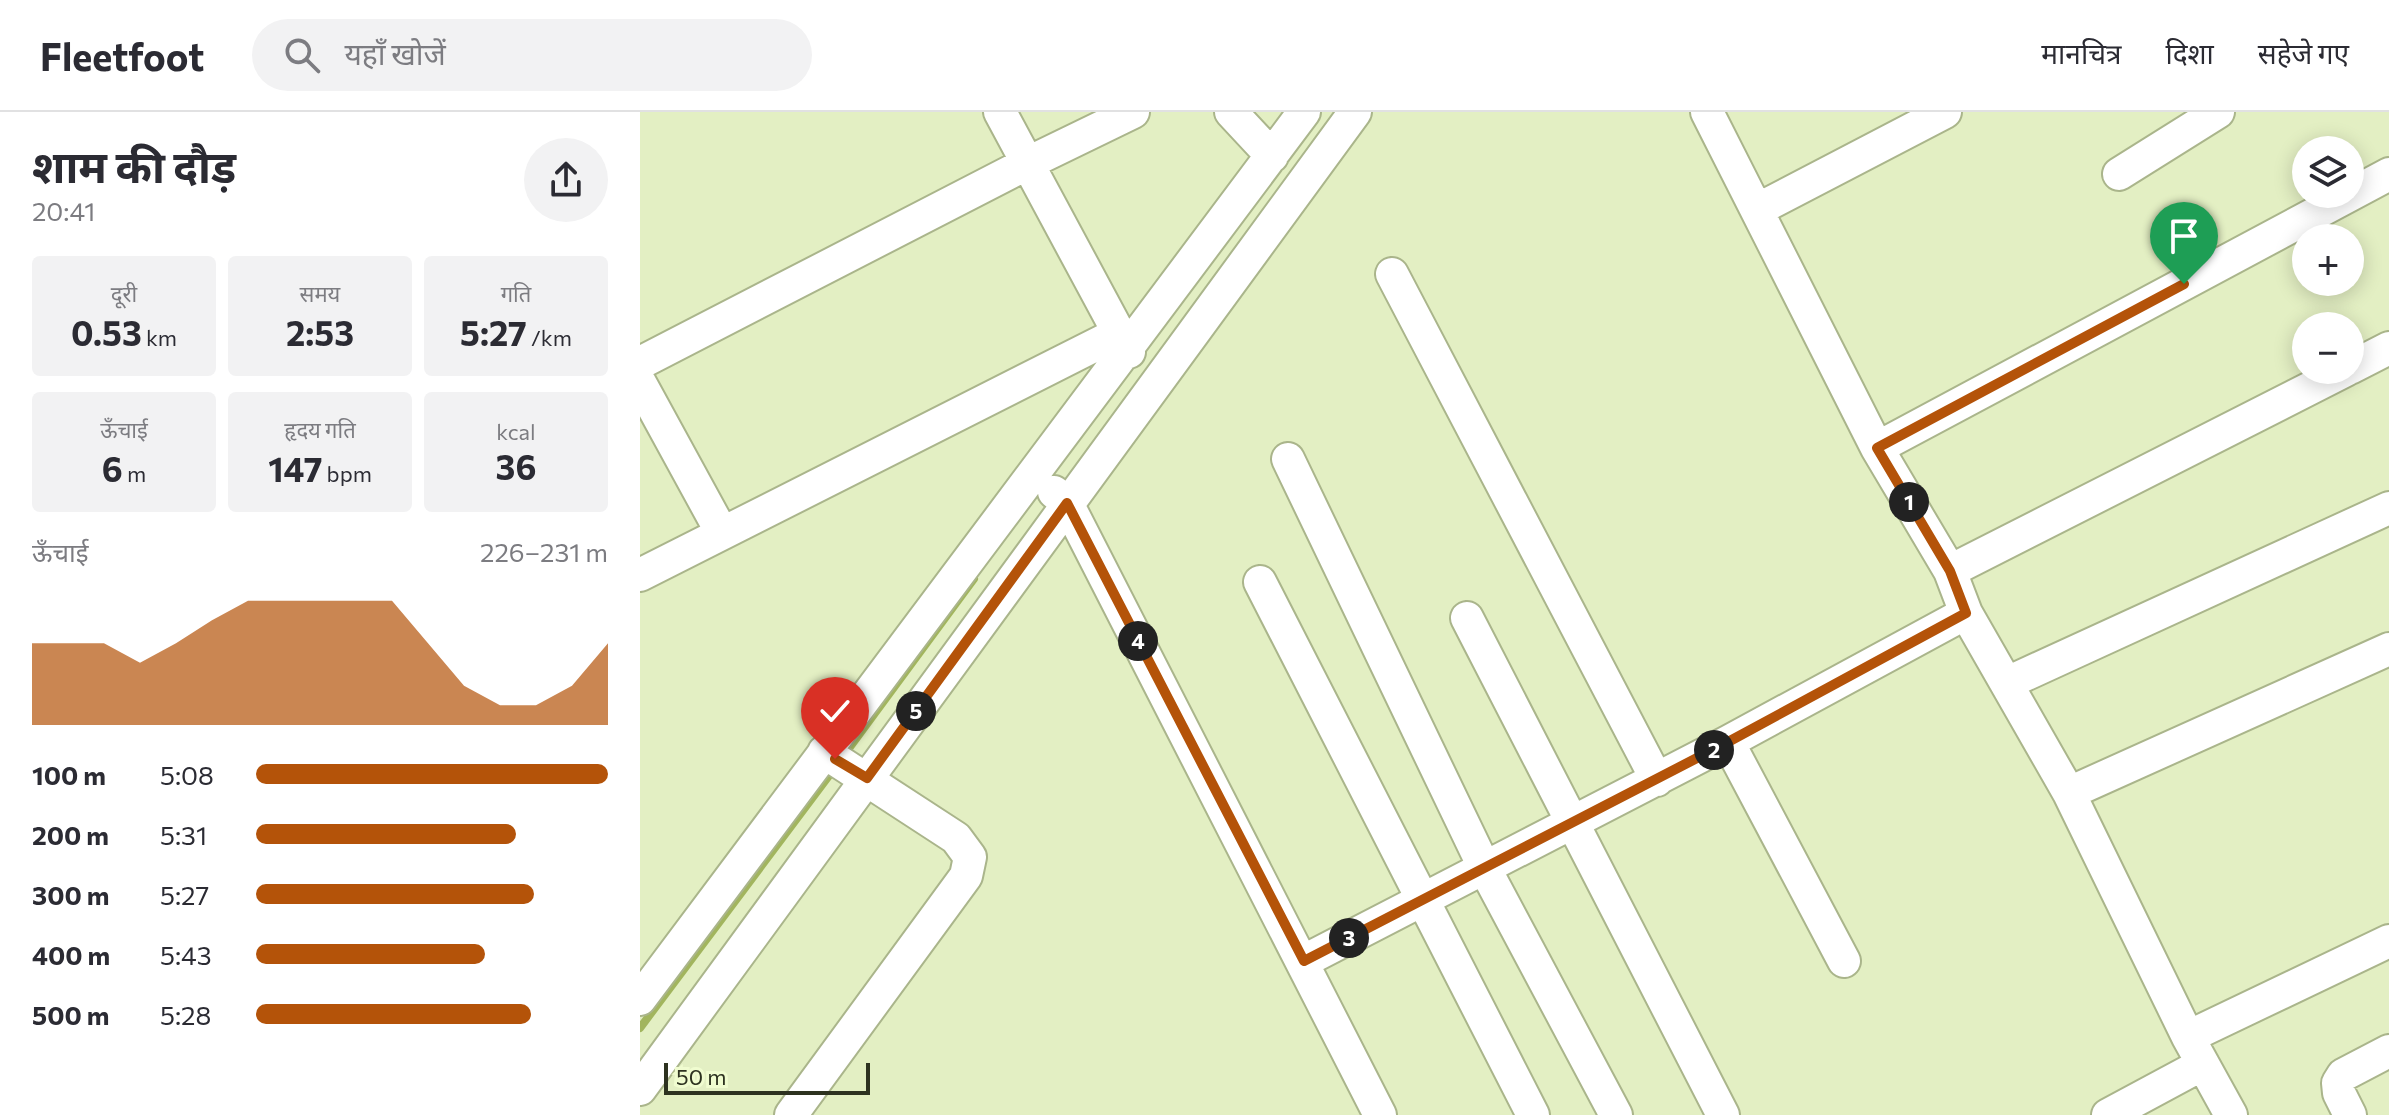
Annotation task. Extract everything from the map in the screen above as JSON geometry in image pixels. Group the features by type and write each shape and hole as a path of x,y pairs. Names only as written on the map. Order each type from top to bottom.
{"street":[{"path":"1000,112 1133,361"},
{"path":"640,363 1133,112"},
{"path":"1231,112 1272,156"},
{"path":"640,1089 844,764 1048,487 1304,112"},
{"path":"643,988 844,764 1048,487 1133,361 1355,112"},
{"path":"1707,112 1877,448 1950,571 1966,613 2069,793 2195,1051 2231,1115"},
{"path":"1757,210 1945,112"},
{"path":"2119,174 2218,112"},
{"path":"1877,448 2389,174"},
{"path":"1392,274 1657,780"},
{"path":"2364,361 2389,348"},
{"path":"640,575 722,533 1133,361"},
{"path":"640,383 722,533"},
{"path":"1950,571 2318,384"},
{"path":"1288,459 1485,869 1616,1115"},
{"path":"1048,487 1304,961 1380,1115"},
{"path":"2007,683 2389,508"},
{"path":"1260,582 1533,1115"},
{"path":"1304,961 1657,780 1966,613"},
{"path":"1467,618 1723,1115"},
{"path":"2069,793 2389,649"},
{"path":"1728,742 1844,961"},
{"path":"791,1115 966,876 970,857 956,838 844,764"},
{"path":"2108,1115 2195,1051 2389,941"},
{"path":"2350,1115 2339,1093 2338,1083 2343,1075 2389,1051"}],"waterway":[{"path":"842,758 974,579"},
{"path":"640,1028 834,769"}],"route":[{"path":"835,759 867,778 1067,503 1304,961 1728,742 1966,613 1950,571 1877,448 2184,284"}]}
